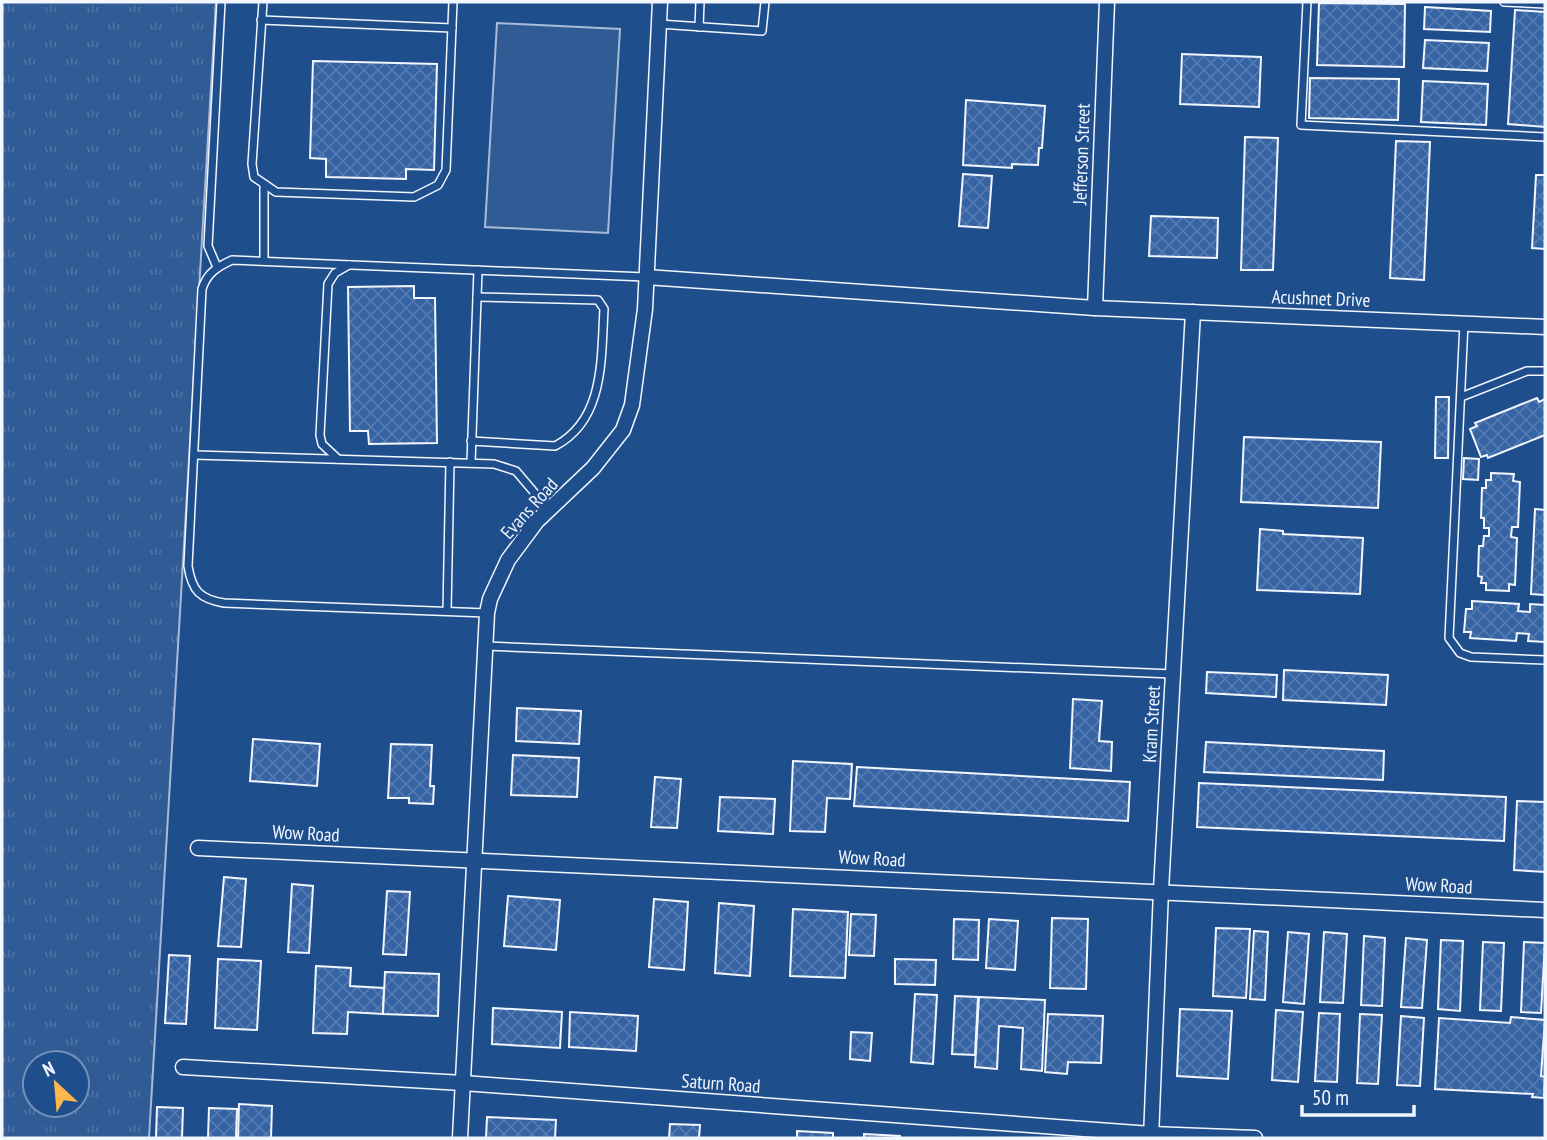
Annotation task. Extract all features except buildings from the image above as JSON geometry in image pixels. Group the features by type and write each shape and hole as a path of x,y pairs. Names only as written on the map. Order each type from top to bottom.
{"street":[{"name":"Evans Road","path":"460,1138 487,612 508,560 549,510 593,468 624,430 632,405 646,277 660,2"},
{"name":"Jefferson Street","path":"1095,308 1107,2"},
{"name":"Acushnet Drive","path":"646,277 1095,308 1545,327"},
{"name":"Kram Street","path":"1151,1136 1161,890 1193,312"},
{"name":"Wow Road","path":"198,848 1161,890 1545,910"},
{"name":"Saturn Road","path":"183,1067 463,1083 1151,1136 1255,1138"}],"lane":[{"path":"217,267 208,246 220,2"},
{"path":"263,2 254,177 264,187 276,192 414,197 438,185 446,170 453,2"},
{"path":"699,27 700,2"},
{"path":"659,24 762,31 765,2"},
{"path":"1307,2 1301,125 1545,137"},
{"path":"1504,2 1545,4"},
{"path":"261,20 452,28"},
{"path":"264,187 264,260"},
{"path":"487,612 206,600 196,592 188,566 202,289 205,279 217,267 232,260 646,277"},
{"path":"338,459 322,444 320,435 328,284 335,273 350,264"},
{"path":"471,463 478,270"},
{"path":"471,441 555,446 565,441 581,425 599,385 604,309 598,300 477,297"},
{"path":"1464,322 1450,638 1460,653 1471,657 1545,660"},
{"path":"1461,397 1527,371 1545,371"},
{"path":"194,455 494,464 516,471 530,483 549,510"},
{"path":"447,611 450,461"},
{"path":"485,645 1173,674"}],"green space":[{"path":"2,2 216,2 149,1138 2,1138"}],"shaded area":[{"path":"497,23 620,29 608,233 485,227"}]}
